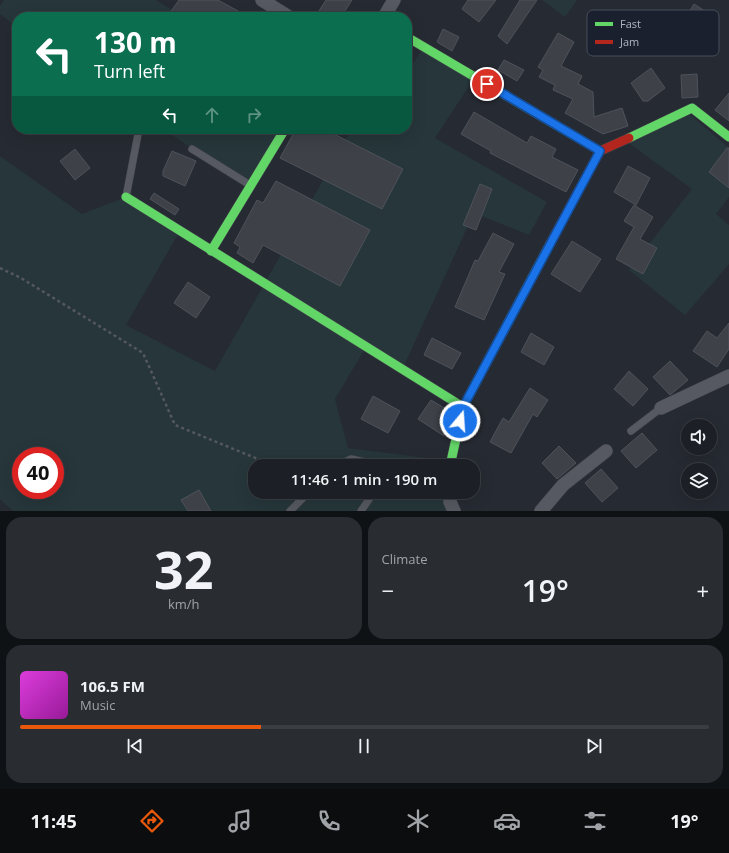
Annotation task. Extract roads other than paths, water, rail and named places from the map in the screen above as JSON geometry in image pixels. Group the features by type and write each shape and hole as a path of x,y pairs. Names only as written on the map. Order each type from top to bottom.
{"street":[{"path":"262,0 281,12"},
{"path":"387,12 394,0"},
{"path":"412,40 600,151"},
{"path":"452,459 463,407 600,151 692,108 729,136"},
{"path":"211,251 282,134"},
{"path":"126,197 463,407"},
{"path":"661,408 729,376"},
{"path":"541,511 563,485 606,451"},
{"path":"450,499 454,511"}],"lane":[{"path":"126,197 138,134"},
{"path":"192,149 251,185"},
{"path":"630,431 661,408"},
{"path":"290,511 302,499"},
{"path":"361,511 369,499"}]}
